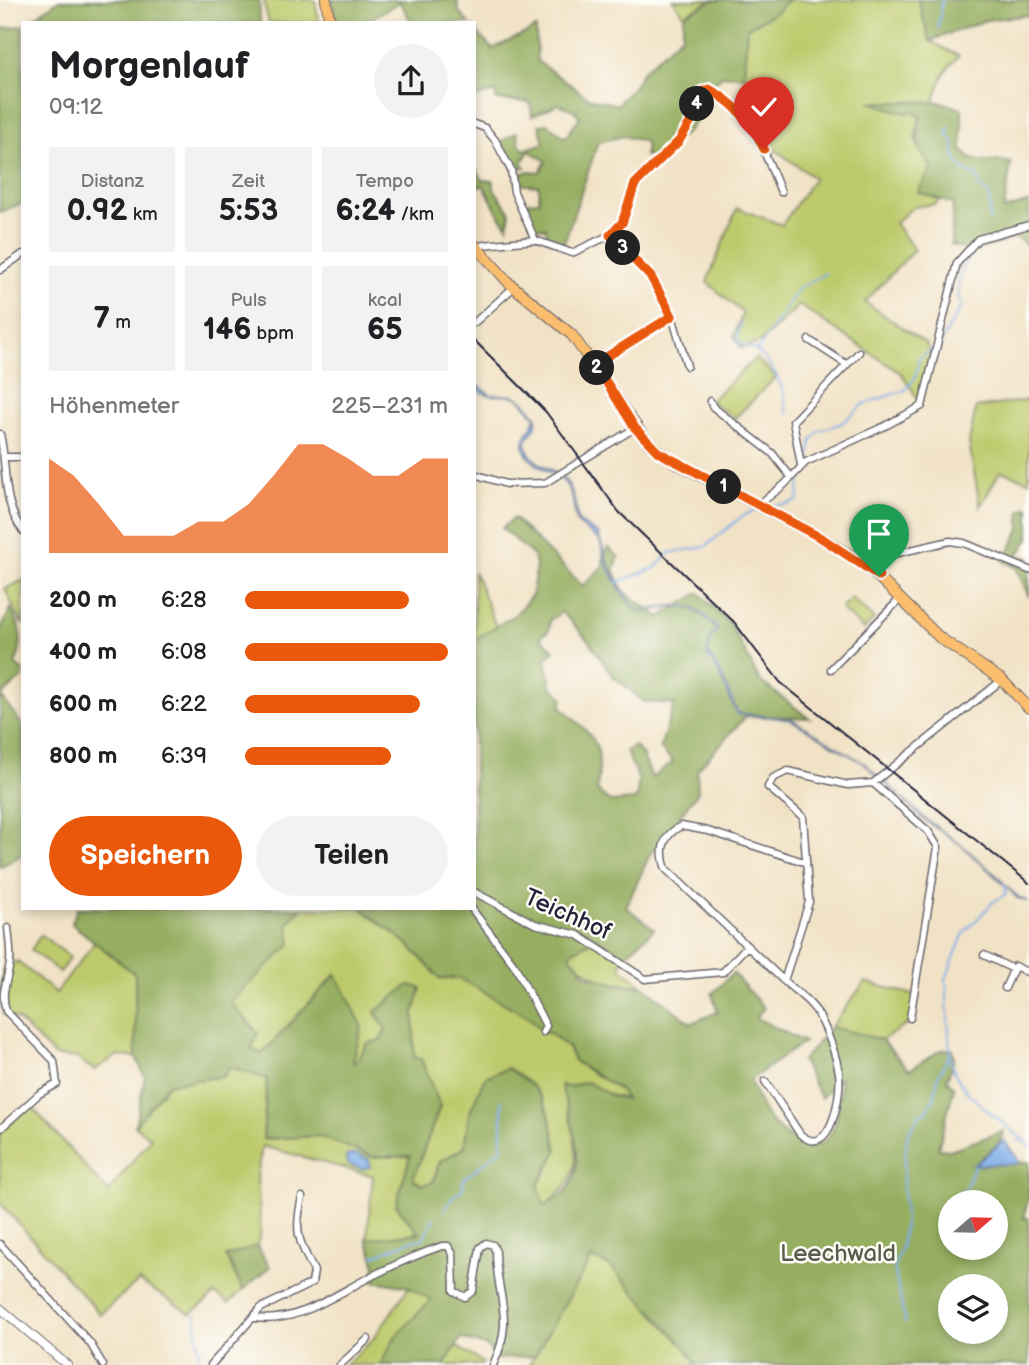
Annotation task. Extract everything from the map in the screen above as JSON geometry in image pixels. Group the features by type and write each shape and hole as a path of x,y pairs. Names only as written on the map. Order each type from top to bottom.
{"main road":[{"path":"326,0 330,21"},
{"path":"476,246 514,287 564,326 595,364 635,428 658,452 865,564 902,597 940,638 1002,680 1029,708"}],"street":[{"path":"476,246 535,240 572,253 610,235 622,223 635,184 679,141 691,121 701,92 709,89 736,107 757,133 781,192"},
{"path":"476,125 485,128 495,140 511,170 514,192 535,240"},
{"path":"762,507 807,462 922,406 939,345 951,278 968,248 984,236 1029,225"},
{"path":"610,235 651,277 672,316 687,366"},
{"path":"0,270 21,255"},
{"path":"476,321 514,287"},
{"path":"595,364 672,316"},
{"path":"809,340 846,364"},
{"path":"807,462 793,421 859,352"},
{"path":"710,401 713,407 772,453 792,477"},
{"path":"476,475 506,484 533,485 554,480 635,428"},
{"path":"0,434 5,457 6,495 11,513 21,528"},
{"path":"5,457 21,457"},
{"path":"865,564 876,558 950,541 964,542 1029,570"},
{"path":"831,669 902,597"},
{"path":"784,981 809,902 810,880 804,862 803,817 773,794 768,787 772,778 788,771 848,785 879,777 1002,680"},
{"path":"879,777 928,831 938,847 910,1018"},
{"path":"765,1081 806,1140 816,1141 824,1137 829,1130 839,1087 836,1064 819,1014 666,869 661,854 665,839 681,826 692,827 804,862"},
{"name":"Teichhof","path":"476,892 535,923 578,935 645,979 723,972 747,946"},
{"path":"473,910 515,966 539,1008 546,1026 543,1032"},
{"path":"0,1129 39,1094 57,1084 54,1061 6,1011 3,1003 2,995 10,960 8,928"},
{"path":"984,956 1029,973"},
{"path":"1005,988 1016,968"},
{"path":"211,1365 261,1308 312,1283 314,1271 298,1241 296,1228 302,1197"},
{"path":"255,1318 281,1318 306,1310 374,1275 442,1246 448,1246 453,1254 454,1292 465,1297 473,1292 480,1248 486,1243 493,1245 506,1319 505,1335 493,1365"},
{"path":"0,1244 90,1343 103,1365"},
{"path":"0,1308 67,1365"},
{"path":"340,1365 368,1339"}],"green space":[{"path":"59,0 259,0 260,21 30,21"},
{"path":"266,0 315,0 319,21 268,21 264,4"},
{"path":"331,0 457,0 459,12 467,21 411,21 400,2 367,21 336,21"},
{"path":"673,0 713,0 684,15"},
{"path":"713,0 788,0 776,12 747,28 744,77 724,75 705,89 698,118 687,132 653,157 645,156 646,142 624,136 598,142 564,243 548,239 546,228 533,227 526,202 539,201 539,186 517,184 516,175 529,171 540,172 546,161 529,151 522,163 525,167 513,170 502,141 517,132 519,143 524,150 544,143 539,125 548,124 565,138 580,117 574,110 558,104 532,116 530,102 497,100 495,92 476,97 476,31 492,49 536,28 537,61 589,98 617,105 643,71 682,35 684,15"},
{"path":"788,0 918,0 930,41 959,56 943,77 934,102 907,101 920,117 915,139 933,167 942,198 935,204 913,207 895,223 914,250 865,302 926,344 933,356 919,401 902,374 799,305 761,342 741,348 734,336 743,313 707,282 737,208 782,225 814,178 776,150 769,157 760,133 746,114 759,94 744,77 747,28 776,12"},
{"path":"918,0 1029,0 1029,15 986,20 930,41"},
{"path":"21,26 21,204 0,212 0,29"},
{"path":"869,102 941,102 962,109 962,150 980,161 1011,163 1004,210 1029,202 1029,247 1016,237 984,247 951,245 953,204 918,192 932,167 918,144 920,117 914,112 905,113"},
{"path":"476,168 483,180 494,181 494,189 510,212 508,226 499,215 484,186 476,186"},
{"path":"756,358 776,377 735,418 710,401"},
{"path":"1029,400 1029,481 1000,471 980,507 969,442 976,408"},
{"path":"1029,507 1029,539 1017,556 1029,558 1029,597 1016,567 1004,562 1020,529 1020,511"},
{"name":"Leechwald","path":"514,518 583,586 603,566 603,554 621,588 605,556 608,547 619,557 614,569 624,592 660,617 699,593 731,625 760,681 809,718 746,716 697,770 698,792 650,854 626,907 654,929 623,958 597,938 571,952 571,957 586,975 617,985 643,986 691,1023 718,1012 712,994 733,973 764,1008 756,1018 804,1042 750,1080 768,1117 783,1133 802,1144 821,1143 833,1130 837,1115 841,1077 821,1098 802,1061 831,1027 882,1040 909,1070 941,1050 952,1049 954,1060 947,1080 954,1088 938,1149 950,1150 1004,1131 999,1143 974,1165 1029,1162 1029,1197 1023,1218 1029,1218 1029,1365 697,1365 686,1348 610,1266 591,1258 535,1356 497,1359 488,1347 461,1338 444,1365 380,1365 395,1337 431,1300 409,1287 373,1281 375,1263 367,1239 419,1233 396,1205 410,1156 373,1157 319,1136 263,1139 267,1079 230,1067 224,1076 168,1084 135,1126 145,1077 136,1057 135,974 72,924 76,910 299,910 288,923 291,944 230,1002 258,1033 251,1049 262,1054 336,974 362,1025 353,1062 357,1062 367,1044 380,1040 386,1030 375,1012 409,985 421,988 414,1013 414,1057 421,1059 440,1106 413,1179 423,1185 433,1182 440,1161 464,1148 469,1114 485,1077 508,1068 537,1091 546,1106 551,1124 557,1151 538,1185 544,1206 563,1194 572,1183 576,1170 576,1141 561,1085 568,1087 587,1082 612,1096 626,1099 620,1090 574,1061 568,1047 550,1033 543,1032 530,1018 459,978 440,979 408,944 364,910 476,910 476,639 516,614 532,595 536,566 534,556 502,528","holes":["562,612 588,640 612,675 644,702 674,704 660,748 673,762 652,778 642,754 634,746 626,751 639,780 636,800 610,802 597,790 599,760 595,742 561,707 563,698 551,686 546,659 554,650 540,637 549,630 550,620"]},
{"path":"476,576 496,626 476,639"},
{"path":"21,581 21,622 5,589"},
{"path":"851,598 874,619 864,630 841,609"},
{"path":"11,608 20,636 20,649 15,664 21,669 21,679 1,696 21,723 21,855 0,867 0,631"},
{"path":"299,910 364,910 408,944 440,979 459,978 530,1018 543,1032 550,1033 568,1047 574,1061 620,1090 628,1099 612,1096 587,1082 568,1087 575,1138 574,1167 569,1180 559,1193 543,1206 538,1185 552,1160 555,1150 554,1137 541,1100 525,1082 467,1129 465,1148 440,1161 433,1182 423,1185 413,1179 440,1106 421,1060 414,1058 414,1013 386,1030 380,1040 367,1044 357,1062 352,1063 335,975 262,1054 251,1049 229,1002 290,944 288,923"},
{"path":"41,935 70,957 60,972 31,950"},
{"path":"597,938 623,958 620,967 643,986 603,981 579,966 571,957 571,952"},
{"path":"95,942 135,974 136,1057 117,1056 94,1070 77,1058 55,1056 17,1019 4,1015 1,982 3,970 17,961 56,993"},
{"path":"865,982 918,996 913,1021 882,1040 831,1027"},
{"path":"229,1067 267,1078 263,1139 319,1136 373,1157 411,1156 396,1205 420,1233 367,1239 373,1176 262,1146 257,1177 261,1231 257,1246 226,1257 243,1290 229,1303 215,1294 191,1314 139,1281 100,1314 0,1203 0,1132 31,1106 108,1192 151,1138 135,1126 168,1084 224,1076"},
{"path":"257,1246 270,1267 243,1290 226,1256"},
{"path":"591,1258 610,1266 686,1348 697,1365 529,1365"},
{"path":"409,1287 432,1300 395,1337 380,1365 345,1365 373,1339"},
{"path":"456,1346 483,1363 482,1365 444,1365"}],"water":[{"path":"476,384 491,395 483,393"},
{"path":"521,400 537,417 536,426 526,441 530,455 568,484 574,499 578,521 598,534 608,564 627,599 639,612 626,599 607,565 600,541 577,523 572,496 567,486 532,461 528,455 524,442 536,417"},
{"path":"682,606 692,608 700,612 718,630 711,636 708,654 722,676 738,713 791,719 865,764 790,719 737,714 721,677 707,655 711,635 717,630 699,612"},
{"path":"865,764 924,818 960,844 923,819"},
{"path":"960,844 997,876 1007,887"},
{"path":"1004,1140 1019,1161 1017,1164 974,1165"},
{"path":"355,1154 369,1159 370,1167 362,1169 347,1164 346,1156"}],"waterway":[{"path":"938,28 942,0"},
{"path":"949,128 947,135 954,142 954,154 958,164 977,176 980,187 989,194 990,221"},
{"path":"974,247 984,240"},
{"path":"940,344 962,305 958,286 969,254"},
{"path":"787,413 778,379 757,351 799,288 826,273"},
{"path":"741,323 737,338 740,344 757,351"},
{"path":"810,457 811,442 819,431 842,423 864,404 905,390 915,378 919,359 933,349"},
{"path":"766,506 798,500 800,479 810,463"},
{"path":"618,582 655,568 669,553 705,547 741,517 757,509"},
{"path":"905,1323 894,1266 901,1248 905,1218 903,1183 907,1136 919,1115 926,1112 934,1098 938,1076 950,1054 946,979 955,955 964,933 993,902 1006,894 1005,884"},
{"path":"950,1056 953,1070 968,1093 1022,1139 1018,1142"},
{"path":"444,1210 454,1195 462,1190 464,1179 502,1148 502,1101"},
{"path":"1022,1139 1029,1146"},
{"path":"963,1190 975,1165"},
{"path":"374,1256 413,1240 423,1239 434,1218"},
{"path":"194,1365 199,1352 196,1315"}],"tram line":[{"path":"476,342 546,412 619,512 734,622 780,682 1029,883"}],"route":[{"path":"764,149 749,121 736,107 709,89 701,92 691,121 679,141 635,184 622,223 610,235 651,277 672,316 595,364 642,438 658,452 823,539 865,564 879,576"}]}
